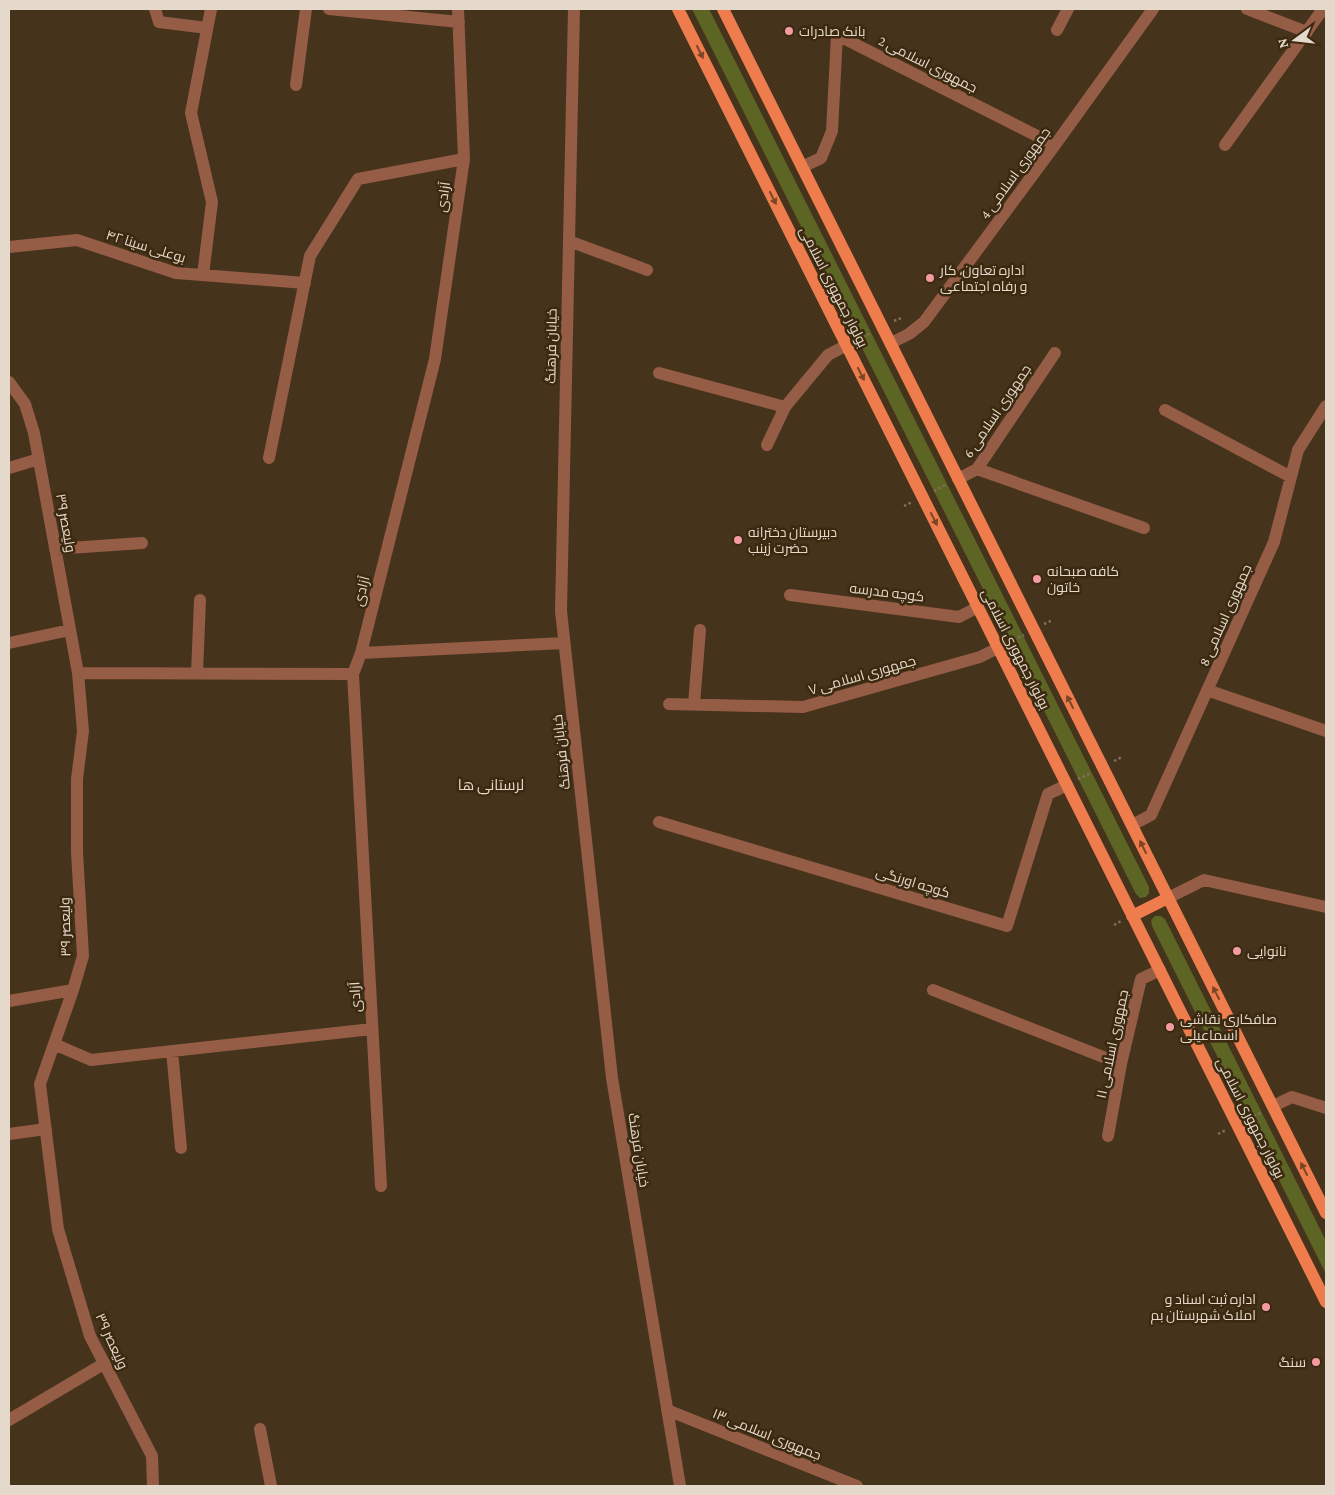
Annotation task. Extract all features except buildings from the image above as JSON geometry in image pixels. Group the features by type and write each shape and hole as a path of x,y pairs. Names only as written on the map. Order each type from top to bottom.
{"main road":[{"name":"بولوار جمهوری اسلامی","path":"678,9 1326,1302"},
{"name":"بولوار جمهوری اسلامی","path":"723,9 1326,1213"},
{"path":"1132,916 1168,898"}],"street":[{"path":"155,9 159,22 207,28"},
{"path":"203,276 212,202 190,113 211,9"},
{"path":"296,85 306,9"},
{"path":"329,9 459,22"},
{"name":"آزادی","path":"381,1186 353,674 361,653 435,359 464,159 458,9"},
{"name":"خیابان فرهنگ","path":"574,9 561,611 612,1078 680,1486"},
{"path":"1056,30 1068,9"},
{"name":"جمهوری اسلامی 4","path":"891,343 910,334 924,322 1055,146 1153,9"},
{"path":"1247,9 1306,32"},
{"path":"1225,145 1324,9"},
{"name":"جمهوری اسلامی 2","path":"802,167 821,158 832,131 837,35 1055,146"},
{"path":"269,458 310,256 358,179 464,159"},
{"name":"بوعلی سینا ۴۲","path":"9,247 77,240 176,274 305,283"},
{"path":"569,241 647,270"},
{"path":"767,445 785,407 828,355 847,345"},
{"name":"جمهوری اسلامی 6","path":"958,479 977,469 1055,353"},
{"path":"659,373 785,407"},
{"name":"ولیعصر ۳۹","path":"9,382 25,404 34,433 78,673 83,730 77,779 77,852 83,956 40,1084 58,1229 90,1336 152,1456 153,1486"},
{"name":"جمهوری اسلامی 8","path":"1132,825 1151,815 1274,542 1298,450 1326,406"},
{"path":"1165,410 1291,477"},
{"path":"9,468 39,459"},
{"path":"977,469 1144,528"},
{"path":"55,549 142,543"},
{"name":"کوچه مدرسه","path":"790,595 959,617 978,607"},
{"path":"197,673 200,600"},
{"path":"9,643 70,630"},
{"path":"694,704 700,630"},
{"path":"361,653 564,642"},
{"name":"جمهوری اسلامی ۷","path":"668,704 803,707 980,657 998,648"},
{"path":"78,673 353,674"},
{"path":"1207,690 1326,731"},
{"name":"کوچه اورنگی","path":"659,822 1008,926 1048,794 1067,785"},
{"path":"1168,898 1204,880 1326,907"},
{"name":"جمهوری اسلامی ۱۱","path":"1108,1136 1121,1064 1141,979 1160,970"},
{"path":"9,1001 73,990"},
{"path":"933,990 1121,1064"},
{"path":"54,1044 91,1060 372,1030"},
{"path":"172,1051 181,1148"},
{"path":"1273,1106 1292,1097 1326,1107"},
{"path":"9,1134 46,1129"},
{"path":"9,1420 105,1363"},
{"name":"جمهوری اسلامی ۱۳","path":"667,1410 857,1486"},
{"path":"260,1429 271,1486"}],"green space":[{"path":"692,9 709,9 1149,887 1149,893 1146,897 1140,898 1136,894"},
{"path":"1155,916 1161,916 1165,919 1326,1241 1326,1274 1152,926 1151,920"}],"place":[{"name":"بانک صادرات","path":"789,31"},
{"name":"اداره تعاون، کار و رفاه اجتماعی","path":"930,278"},
{"name":"دبیرستان دخترانه حضرت زینب","path":"738,540"},
{"name":"کافه صبحانه خاتون","path":"1037,579"},
{"name":"نانوایی","path":"1237,951"},
{"name":"صافکاری نقاشی اسماعیلی","path":"1170,1027"},
{"name":"اداره ثبت اسناد و املاک شهرستان بم","path":"1266,1307"},
{"name":"سنگ","path":"1316,1362"}],"district":[{"name":"لرستانی ها","path":"491,785"}]}
